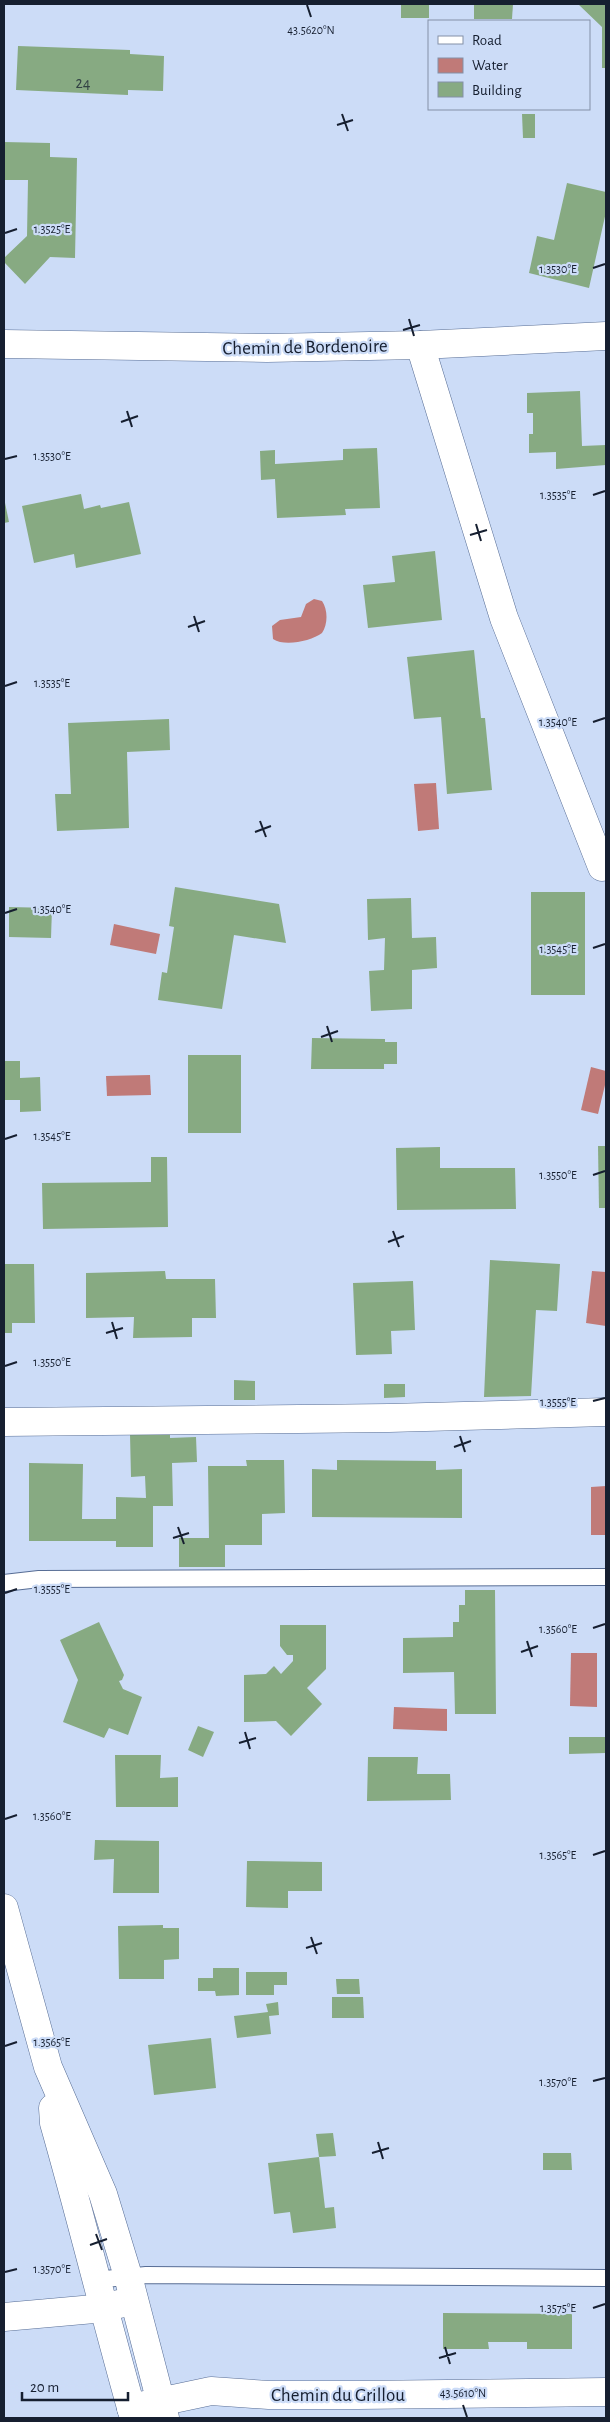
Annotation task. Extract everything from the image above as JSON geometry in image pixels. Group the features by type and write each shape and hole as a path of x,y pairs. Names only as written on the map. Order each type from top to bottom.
{"street":[{"name":"Chemin de Bordenoire","path":"4,344 267,348 420,345 606,336"},
{"path":"420,345 504,618 602,867"},
{"path":"4,1422 389,1418 606,1412"},
{"path":"4,1908 48,2067 103,2194 131,2289 162,2410"},
{"path":"48,2067 54,2123 132,2413"},
{"path":"4,2317 103,2307 131,2289"},
{"name":"Chemin du Grillou","path":"132,2413 162,2410 212,2391 329,2395 606,2392"}],"lane":[{"path":"4,1583 48,1579 606,1577"},
{"path":"95,2280 131,2289 606,2278"}],"water":[{"path":"314,599 322,601 326,613 326,621 322,633 291,643 284,643 273,639 272,626 280,620 301,617 306,604"},
{"path":"436,783 439,829 418,831 414,784"},
{"path":"114,924 160,934 156,954 110,945"},
{"path":"591,1067 606,1071 606,1081 598,1114 581,1110"},
{"path":"150,1075 151,1095 107,1096 106,1076"},
{"path":"592,1271 606,1272 606,1326 586,1323"},
{"path":"606,1486 606,1535 591,1535 591,1487"},
{"path":"571,1653 597,1653 597,1707 570,1706"},
{"path":"394,1707 447,1709 447,1731 393,1729"}],"building":[{"path":"401,4 429,4 429,18 401,18"},
{"path":"474,4 513,4 512,19 474,19"},
{"path":"578,4 606,4 606,68 602,68 602,27"},
{"path":"18,46 130,50 130,54 164,56 163,91 128,90 128,95 16,90"},
{"path":"522,114 535,114 535,138 523,138"},
{"path":"4,142 50,143 50,157 77,158 75,258 50,257 25,284 4,262 4,258 27,236 28,180 4,180"},
{"path":"567,183 606,192 606,212 589,288 529,273 537,236 554,240"},
{"path":"580,391 582,446 606,445 606,465 556,469 556,452 529,453 529,434 533,434 533,413 527,413 527,393"},
{"path":"377,448 380,508 345,509 346,515 277,518 275,479 261,480 260,451 275,450 275,464 343,460 343,449"},
{"path":"81,494 84,509 100,505 101,508 129,502 141,554 76,568 74,554 34,563 22,506"},
{"path":"4,498 9,522 4,523"},
{"path":"435,551 442,620 368,628 363,585 395,582 392,556"},
{"path":"474,650 481,718 485,718 492,790 447,794 441,717 414,719 407,657"},
{"path":"169,719 170,750 127,752 129,828 57,831 55,794 71,794 68,723"},
{"path":"175,887 279,904 286,943 234,935 222,1009 158,1000 162,972 167,973 174,927 169,926"},
{"path":"531,892 585,892 585,995 531,995"},
{"path":"411,898 412,938 436,937 437,968 412,970 412,1009 371,1011 369,971 384,970 385,938 368,940 367,899"},
{"path":"9,907 52,908 51,938 9,937"},
{"path":"312,1038 385,1039 385,1042 397,1042 397,1064 384,1064 384,1069 311,1069"},
{"path":"188,1055 241,1055 241,1133 188,1133"},
{"path":"4,1061 20,1061 20,1078 40,1077 41,1111 20,1112 20,1100 4,1100"},
{"path":"598,1146 606,1146 606,1208 599,1208"},
{"path":"440,1147 440,1168 515,1168 516,1209 397,1210 396,1148"},
{"path":"151,1157 167,1157 168,1227 43,1229 42,1183 151,1182"},
{"path":"490,1260 560,1264 557,1311 536,1310 531,1396 484,1397"},
{"path":"4,1264 34,1264 35,1323 12,1323 12,1333 4,1333"},
{"path":"165,1271 166,1279 215,1279 216,1318 192,1318 192,1337 133,1338 134,1317 86,1318 86,1273"},
{"path":"413,1281 415,1330 391,1331 392,1354 356,1355 353,1283"},
{"path":"234,1380 255,1381 255,1400 234,1400"},
{"path":"384,1384 405,1384 405,1397 384,1398"},
{"path":"170,1433 170,1438 196,1437 197,1462 172,1463 173,1506 153,1506 153,1547 116,1547 116,1541 29,1541 29,1463 83,1464 82,1519 116,1519 116,1497 146,1498 145,1476 131,1477 130,1434"},
{"path":"246,1460 284,1460 285,1513 262,1514 262,1545 225,1545 225,1567 179,1567 179,1538 209,1538 208,1466 247,1466"},
{"path":"337,1460 436,1461 436,1470 462,1469 462,1518 312,1517 312,1469 337,1470"},
{"path":"465,1590 495,1590 496,1714 455,1714 454,1672 403,1673 403,1638 453,1637 453,1622 459,1622 459,1605 465,1605"},
{"path":"99,1622 124,1675 122,1680 119,1681 123,1689 142,1697 128,1735 109,1728 104,1738 63,1722 78,1680 60,1640"},
{"path":"280,1625 326,1625 326,1669 307,1688 322,1704 291,1736 276,1721 244,1722 244,1675 266,1674 274,1666 281,1674 293,1661 293,1655 287,1655 280,1646"},
{"path":"198,1726 214,1732 203,1757 188,1750"},
{"path":"569,1737 605,1737 606,1753 569,1754"},
{"path":"115,1755 161,1755 160,1778 178,1777 178,1807 116,1807"},
{"path":"368,1757 418,1757 417,1774 450,1774 451,1800 367,1801"},
{"path":"95,1840 159,1841 159,1893 113,1893 114,1859 94,1860"},
{"path":"247,1861 322,1862 322,1891 288,1891 288,1908 246,1907"},
{"path":"163,1925 163,1928 179,1928 179,1959 164,1960 164,1979 119,1979 118,1926"},
{"path":"213,1968 239,1968 239,1995 216,1996 215,1991 198,1991 198,1978 213,1978"},
{"path":"246,1972 287,1972 287,1985 274,1985 274,1995 246,1995"},
{"path":"336,1979 359,1979 360,1994 337,1994"},
{"path":"332,1997 363,1997 364,2018 332,2018"},
{"path":"278,2002 279,2015 269,2016 271,2034 237,2038 234,2016 268,2012 266,2004"},
{"path":"211,2038 216,2088 154,2095 148,2045"},
{"path":"333,2133 336,2156 319,2157 316,2134"},
{"path":"543,2153 571,2153 572,2170 543,2170"},
{"path":"319,2157 325,2208 334,2207 336,2228 293,2233 290,2212 274,2214 268,2163"},
{"path":"443,2313 572,2314 572,2349 527,2349 527,2342 488,2342 489,2349 443,2349"}]}
